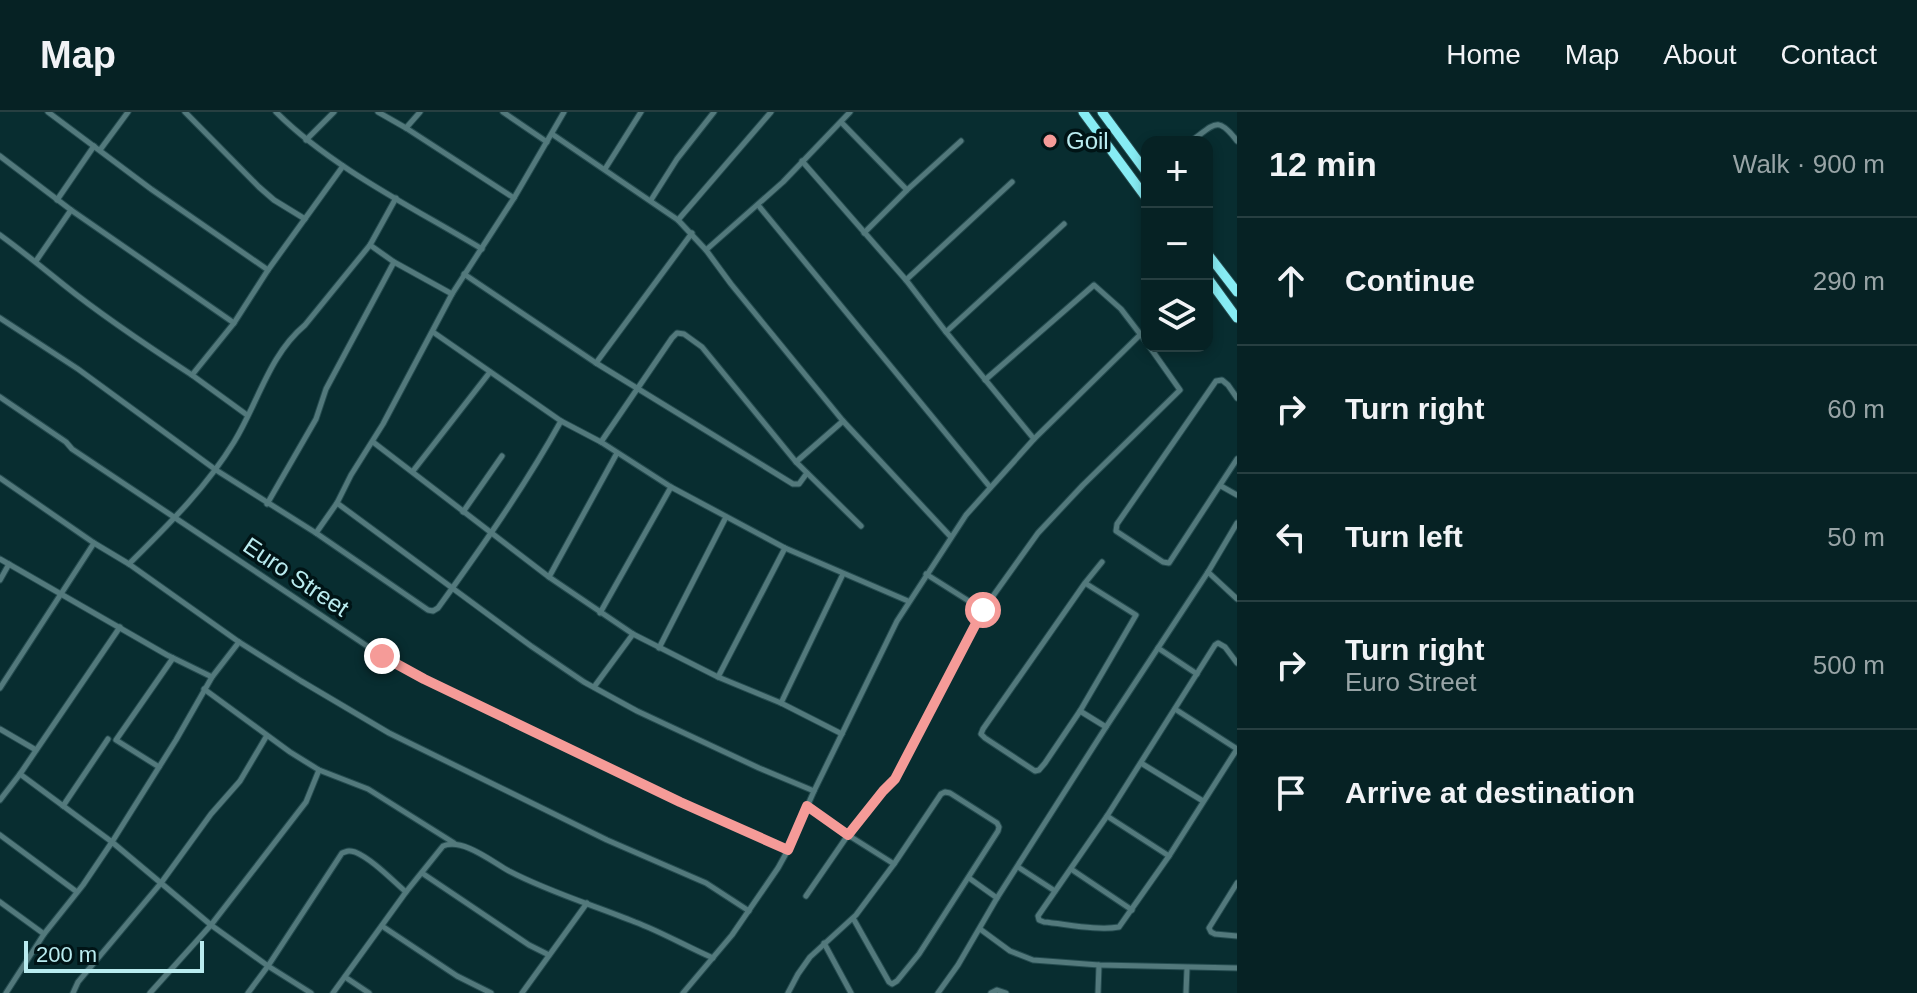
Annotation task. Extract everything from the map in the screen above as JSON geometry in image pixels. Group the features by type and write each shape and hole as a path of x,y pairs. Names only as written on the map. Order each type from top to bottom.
{"highway":[{"path":"1083,112 1141,190"},
{"path":"1102,112 1141,166"},
{"path":"1135,182 1141,178"},
{"path":"1213,261 1237,292"},
{"path":"1209,280 1237,318"}],"street":[{"path":"48,112 189,217 268,270"},
{"path":"100,150 128,112"},
{"path":"185,112 259,187 305,219"},
{"path":"276,112 306,140 343,166 482,249"},
{"path":"306,140 334,112"},
{"path":"378,112 514,198"},
{"path":"406,128 420,112"},
{"path":"503,112 547,142"},
{"path":"316,533 373,442 452,294 514,198 564,112"},
{"path":"605,169 641,112"},
{"path":"651,200 677,159 714,112"},
{"path":"678,220 771,112"},
{"path":"706,250 758,205 848,113"},
{"path":"841,122 907,190"},
{"path":"1199,136 1221,124 1237,141"},
{"path":"552,134 651,200 692,233 843,421 951,537"},
{"path":"864,233 961,141"},
{"path":"57,200 94,146"},
{"path":"0,156 71,210 234,323"},
{"path":"802,161 906,280 1034,439"},
{"path":"192,375 234,323 343,166"},
{"path":"906,280 1012,182"},
{"path":"129,564 175,518 216,470 263,381 295,334 370,245 396,198"},
{"path":"758,205 990,487"},
{"path":"36,261 71,210"},
{"path":"946,332 1064,224"},
{"path":"596,363 692,233"},
{"path":"0,235 65,286 247,415"},
{"path":"370,245 452,294"},
{"path":"267,504 316,419 326,389 394,262"},
{"path":"464,274 596,363 793,484 799,484 807,473"},
{"path":"683,993 749,911 788,850 897,621 966,515 1034,439 1141,334 1121,309 1094,285 985,380"},
{"path":"0,318 78,369 216,470 433,611 492,532 535,468 561,421"},
{"path":"433,332 561,421 601,442 671,487 785,548 908,601"},
{"path":"601,442 672,338 677,333 684,334 702,347 796,462 861,526"},
{"path":"806,896 848,835 900,771 983,610 1038,533 1180,390 1153,352"},
{"path":"413,471 490,372"},
{"path":"1237,398 1222,380 1216,381 1117,524 1116,531 1169,563 1237,459"},
{"name":"Euro Street","path":"0,397 72,449 382,656 680,802 788,850"},
{"path":"796,462 843,421"},
{"path":"373,442 549,577 633,634 842,734"},
{"path":"549,577 617,453"},
{"path":"463,512 502,456"},
{"path":"0,478 239,642 389,733 607,840 706,883 749,911"},
{"path":"1221,486 1237,495"},
{"path":"600,613 671,487"},
{"path":"337,503 531,646 594,687 664,724 814,791"},
{"path":"659,648 726,517"},
{"path":"938,993 1237,523"},
{"path":"0,688 94,543"},
{"path":"718,677 785,548"},
{"path":"0,559 212,677"},
{"path":"1085,583 1136,615 1080,711 1045,763 1035,771 981,734 1085,583 1102,562"},
{"path":"0,580 9,564"},
{"path":"1208,572 1237,599"},
{"path":"781,703 843,574"},
{"path":"926,574 983,610"},
{"path":"0,800 120,627"},
{"path":"594,687 633,634"},
{"path":"0,984 7,991 44,934 112,842 204,689 239,642"},
{"path":"1175,709 1237,749 1169,856 1119,927 1039,920 1038,916 1107,816 1197,674 1218,643 1237,663"},
{"path":"1158,648 1197,674"},
{"path":"159,767 116,740 173,658"},
{"path":"204,689 266,737 319,770 368,789 455,844"},
{"path":"1080,711 1106,727"},
{"path":"0,729 36,750"},
{"path":"73,993 78,982 161,883 211,814 240,781 266,737"},
{"path":"63,806 108,739"},
{"path":"1141,763 1203,801"},
{"path":"150,993 211,925 306,802 319,770"},
{"path":"20,774 112,842 211,925 311,993"},
{"path":"788,993 798,974 824,943 853,918 941,794 950,793 997,823 999,827 969,878 908,970 892,984 853,918"},
{"path":"807,806 894,864"},
{"path":"1107,816 1169,856"},
{"path":"0,835 77,892"},
{"path":"333,993 443,846 455,844 463,845 543,887 640,924 713,958"},
{"path":"248,993 342,853 355,852 406,892"},
{"path":"1018,867 1055,891"},
{"path":"1071,869 1132,910"},
{"path":"422,873 529,945 549,955"},
{"path":"969,878 997,898"},
{"path":"1237,883 1209,928 1215,934 1237,936"},
{"path":"0,902 44,934"},
{"path":"522,993 587,903"},
{"path":"382,926 457,976 491,993"},
{"path":"980,929 1010,951 1033,960 1099,965 1237,968"},
{"path":"824,943 851,993"},
{"path":"1098,993 1099,965"},
{"path":"1186,993 1187,968"},
{"path":"345,977 369,993"},
{"path":"991,993 997,990 1006,993"}],"place":[{"name":"Goil","path":"1050,141"}],"route":[{"path":"382,656 680,802 788,850 807,806 848,835 895,779 983,610"}]}
